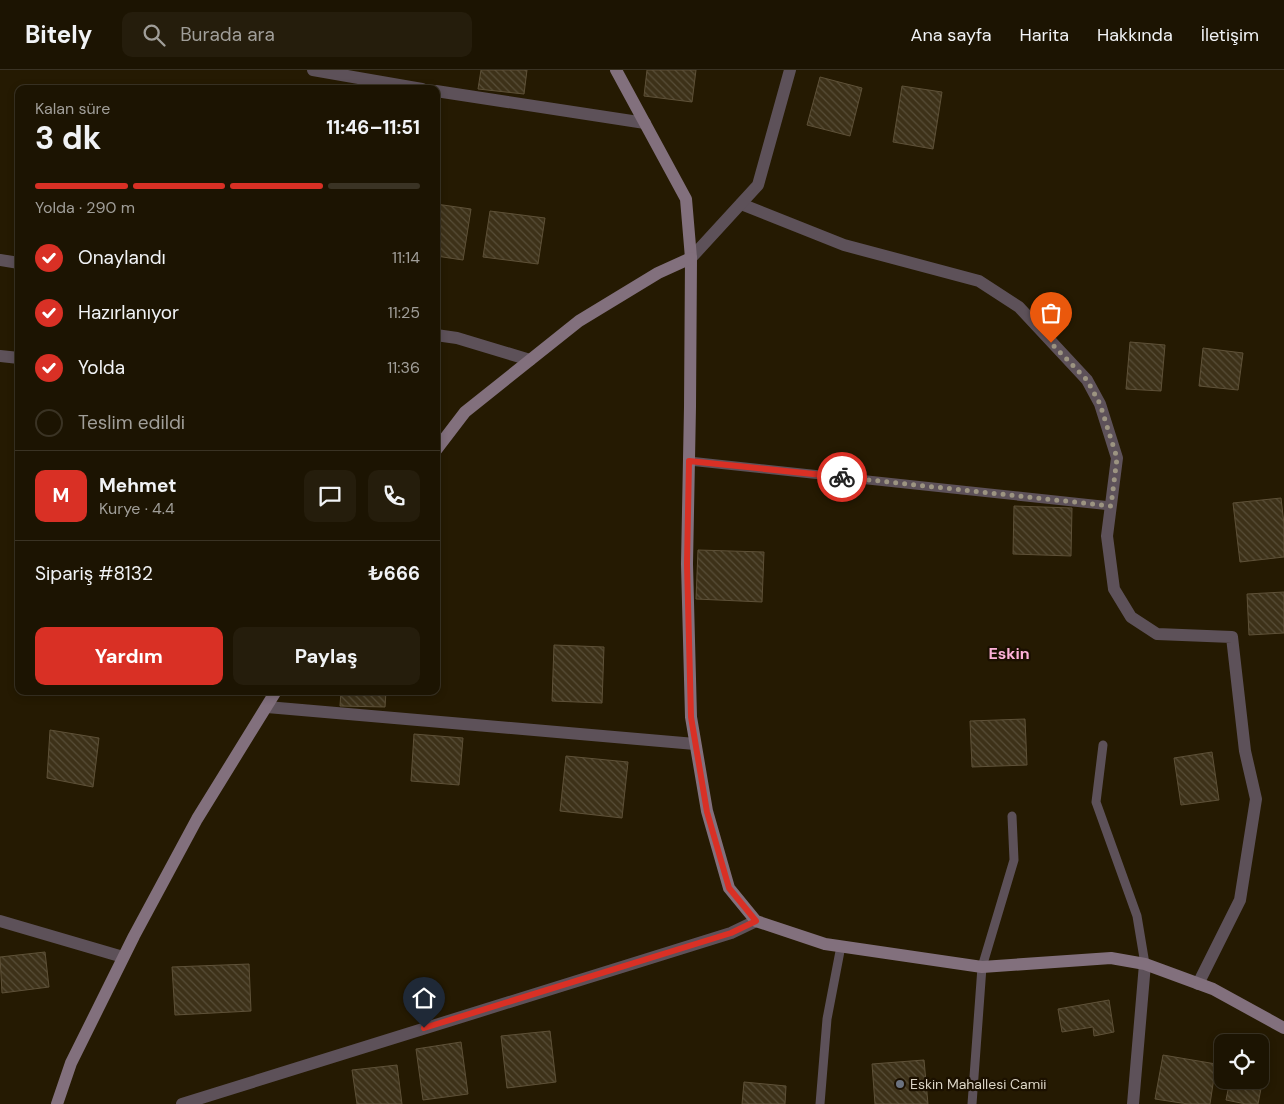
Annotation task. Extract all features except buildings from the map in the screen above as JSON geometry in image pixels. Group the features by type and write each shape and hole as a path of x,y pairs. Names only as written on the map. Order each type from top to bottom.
{"street":[{"path":"313,70 399,85"},
{"path":"616,70 686,199 691,258 687,564 691,717 707,812 729,888 756,921 825,944 982,967 1111,958 1145,964 1213,989 1284,1028"},
{"path":"440,442 465,412 579,321 658,273 691,258 758,185 790,70"},
{"path":"440,92 645,123"},
{"path":"741,204 844,245 979,281 1019,307 1087,380 1100,404 1117,458 1107,536 1114,588 1131,617 1157,634 1232,637 1245,751 1256,799 1240,900 1198,984"},
{"path":"0,260 15,262"},
{"path":"440,336 457,338 530,360"},
{"path":"0,356 15,358"},
{"path":"57,1104 71,1063 124,957 197,819 274,695"},
{"path":"267,707 695,744"},
{"path":"0,921 124,957"},
{"path":"182,1104 731,933 756,921"},
{"path":"1133,1104 1145,964"}],"lane":[{"path":"689,461 1111,506"},
{"path":"1103,745 1096,802 1137,916 1145,964"},
{"path":"972,1104 982,967 1014,860 1012,816"},
{"path":"820,1104 827,1019 840,946"}],"way so far":[{"path":"842,477 1111,506 1117,458 1100,404 1087,380 1051,343"}],"place":[{"name":"Eskin Mahallesi Camii","path":"900,1084"}],"district":[{"name":"Eskin","path":"1009,653"}],"route":[{"path":"424,1028 731,933 756,921 729,888 707,812 691,717 687,564 689,461 842,477"}]}
